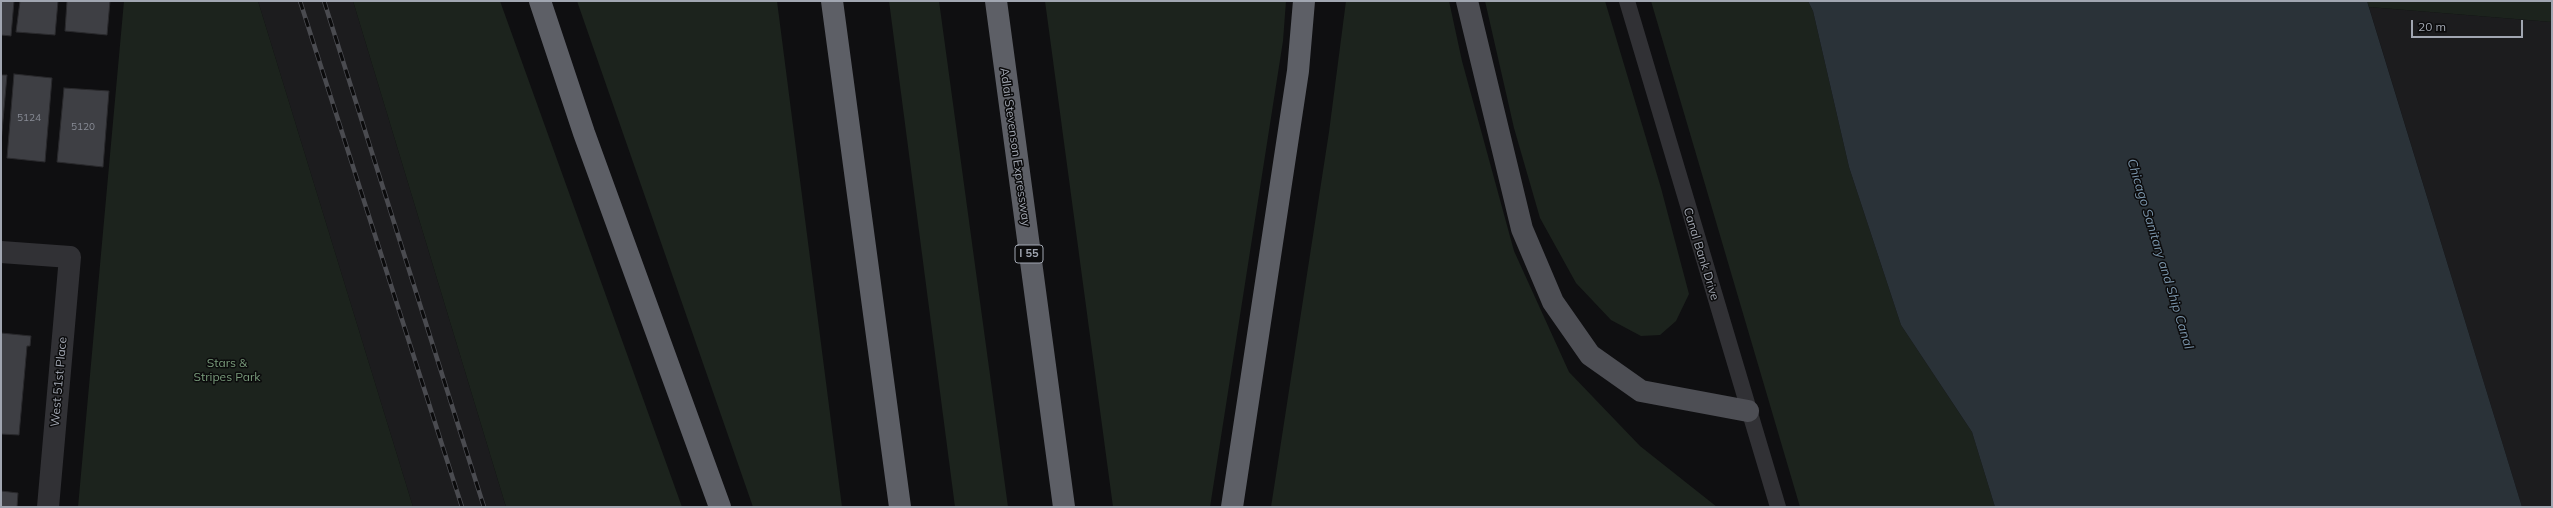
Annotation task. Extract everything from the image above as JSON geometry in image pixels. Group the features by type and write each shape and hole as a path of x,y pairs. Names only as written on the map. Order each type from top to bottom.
{"highway":[{"path":"540,1 584,133 720,507"},
{"path":"832,1 900,507"},
{"name":"Adlai Stevenson Expressway","path":"996,1 1064,507"},
{"path":"1232,507 1298,71 1304,1"}],"main road":[{"path":"1467,1 1522,229 1552,302 1590,355 1641,391 1748,411"}],"street":[{"name":"West 51st Place","path":"1,252 70,257 48,507"}],"lane":[{"name":"Canal Bank Drive","path":"1627,1 1748,411 1778,507"}],"shaded area":[{"path":"258,1 353,1 506,507 413,507"},
{"path":"2369,7 2552,22 2552,507 2522,507"}],"green space":[{"name":"Stars & Stripes Park","path":"124,1 258,1 413,507 78,507"},
{"path":"353,1 500,1 682,507 506,507"},
{"path":"577,1 777,1 842,507 753,507"},
{"path":"889,1 939,1 1008,507 955,507"},
{"path":"1045,1 1286,1 1283,41 1210,507 1113,507"},
{"path":"1346,1 1449,1 1462,61 1514,251 1569,372 1640,446 1717,507 1271,507 1329,132"},
{"path":"1485,1 1605,1 1661,188 1689,294 1676,321 1660,335 1641,336 1611,320 1576,283 1540,218 1514,128"},
{"path":"1651,1 1808,1 1813,11 1849,167 1901,325 1972,432 1995,507 1800,507"},
{"path":"2367,1 2552,1 2552,22 2369,7"}],"water":[{"name":"Chicago Sanitary and Ship Canal","path":"1808,1 2367,1 2522,507 1995,507 1972,432 1901,325 1849,167 1813,11"}],"building":[{"path":"1,1 14,1 11,36 1,35"},
{"path":"20,1 58,1 55,35 16,32"},
{"path":"67,1 110,1 107,35 65,31"},
{"path":"14,74 52,78 45,162 7,158"},
{"path":"1,75 7,75 1,143"},
{"path":"64,88 109,91 103,167 57,162"},
{"path":"1,333 31,336 30,346 27,346 19,435 1,434"},
{"path":"1,491 18,493 17,507 1,507"}],"railway":[{"path":"300,1 462,507"},
{"path":"324,1 484,507"}]}
